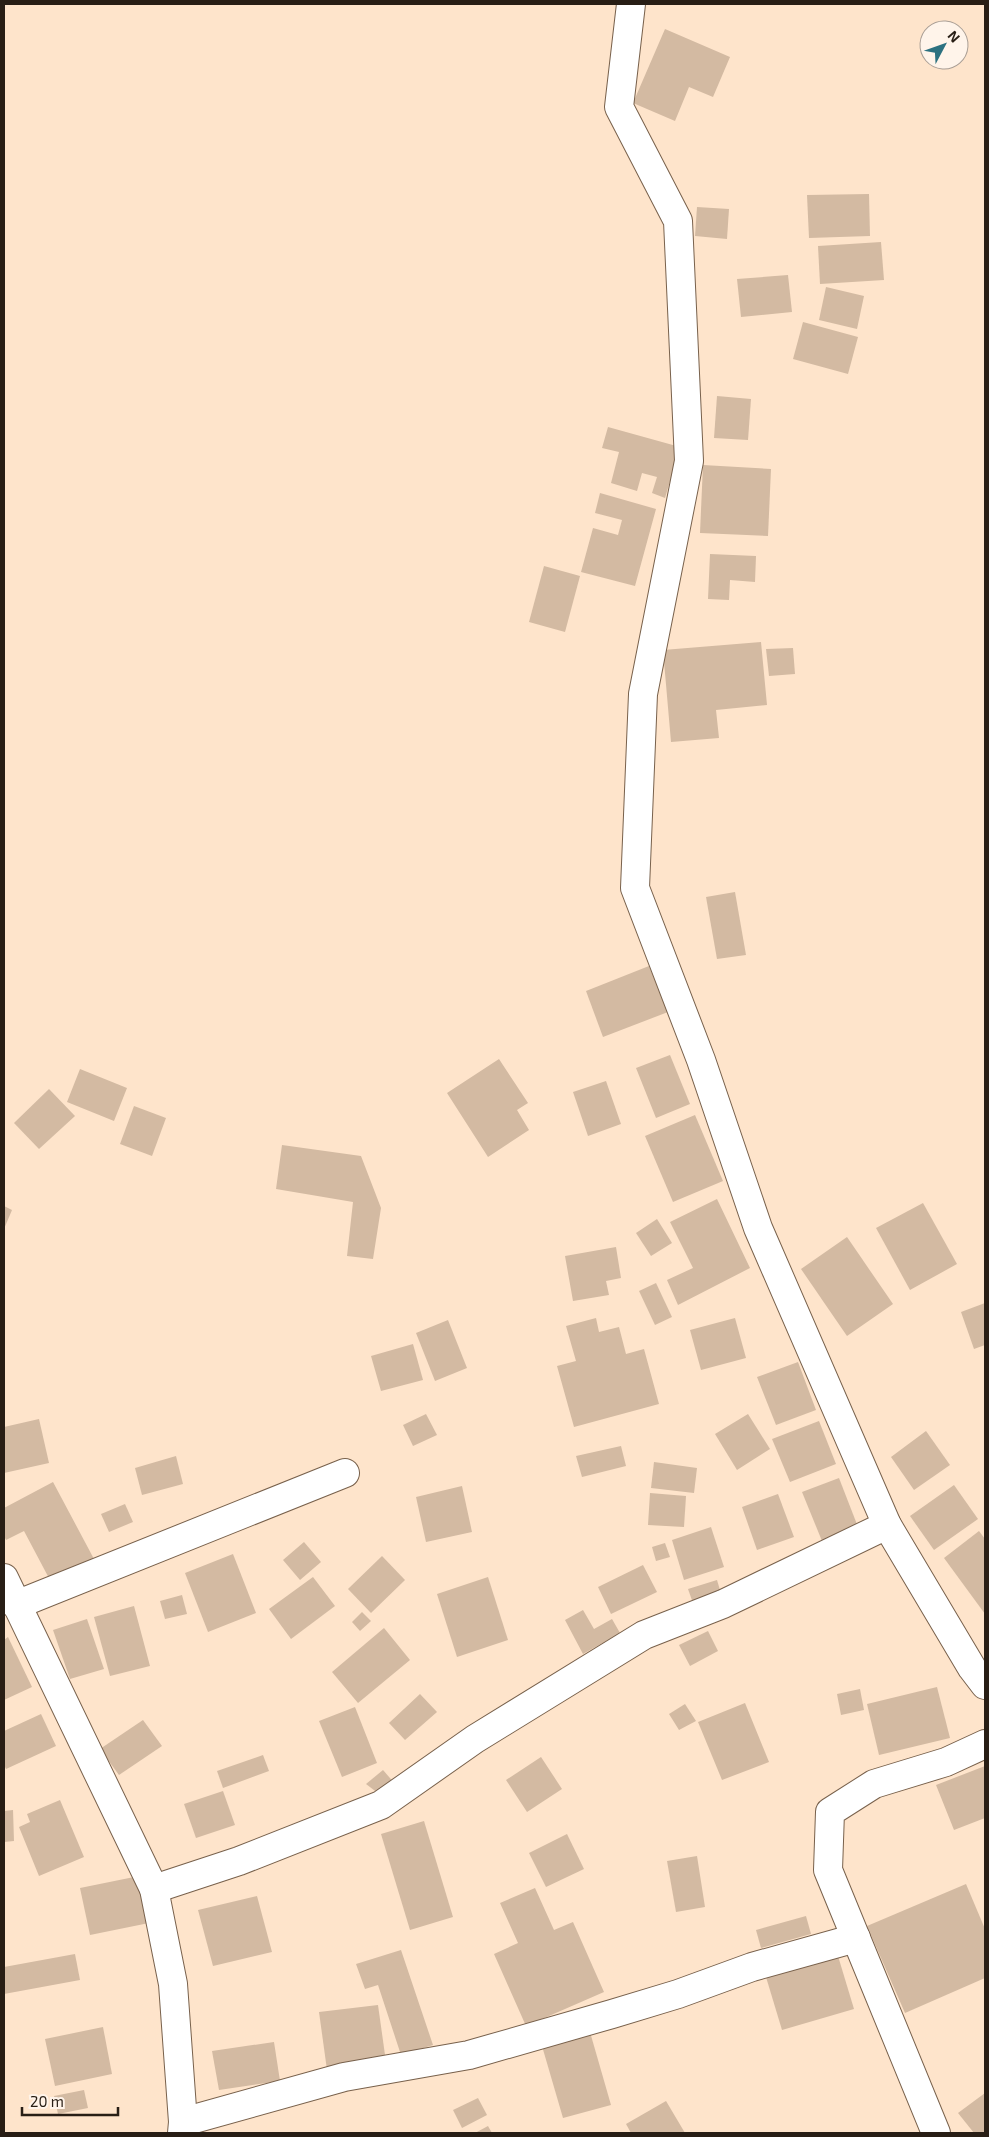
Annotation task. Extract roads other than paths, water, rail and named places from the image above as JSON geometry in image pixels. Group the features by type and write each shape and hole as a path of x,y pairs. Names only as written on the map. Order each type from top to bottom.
{"street":[{"path":"630,4 619,107 678,221 688,461 642,694 635,888 701,1060 758,1228 887,1525 972,1668 985,1685"},
{"path":"16,1604 346,1473"},
{"path":"154,1889 239,1861 381,1805 475,1739 644,1635 724,1604 887,1525"},
{"path":"4,1578 154,1889 174,1984 183,2127 344,2077 469,2055 612,2014 678,1994 752,1968 856,1938"},
{"path":"936,2133 828,1870 830,1812 874,1784 946,1762 985,1744"}]}
